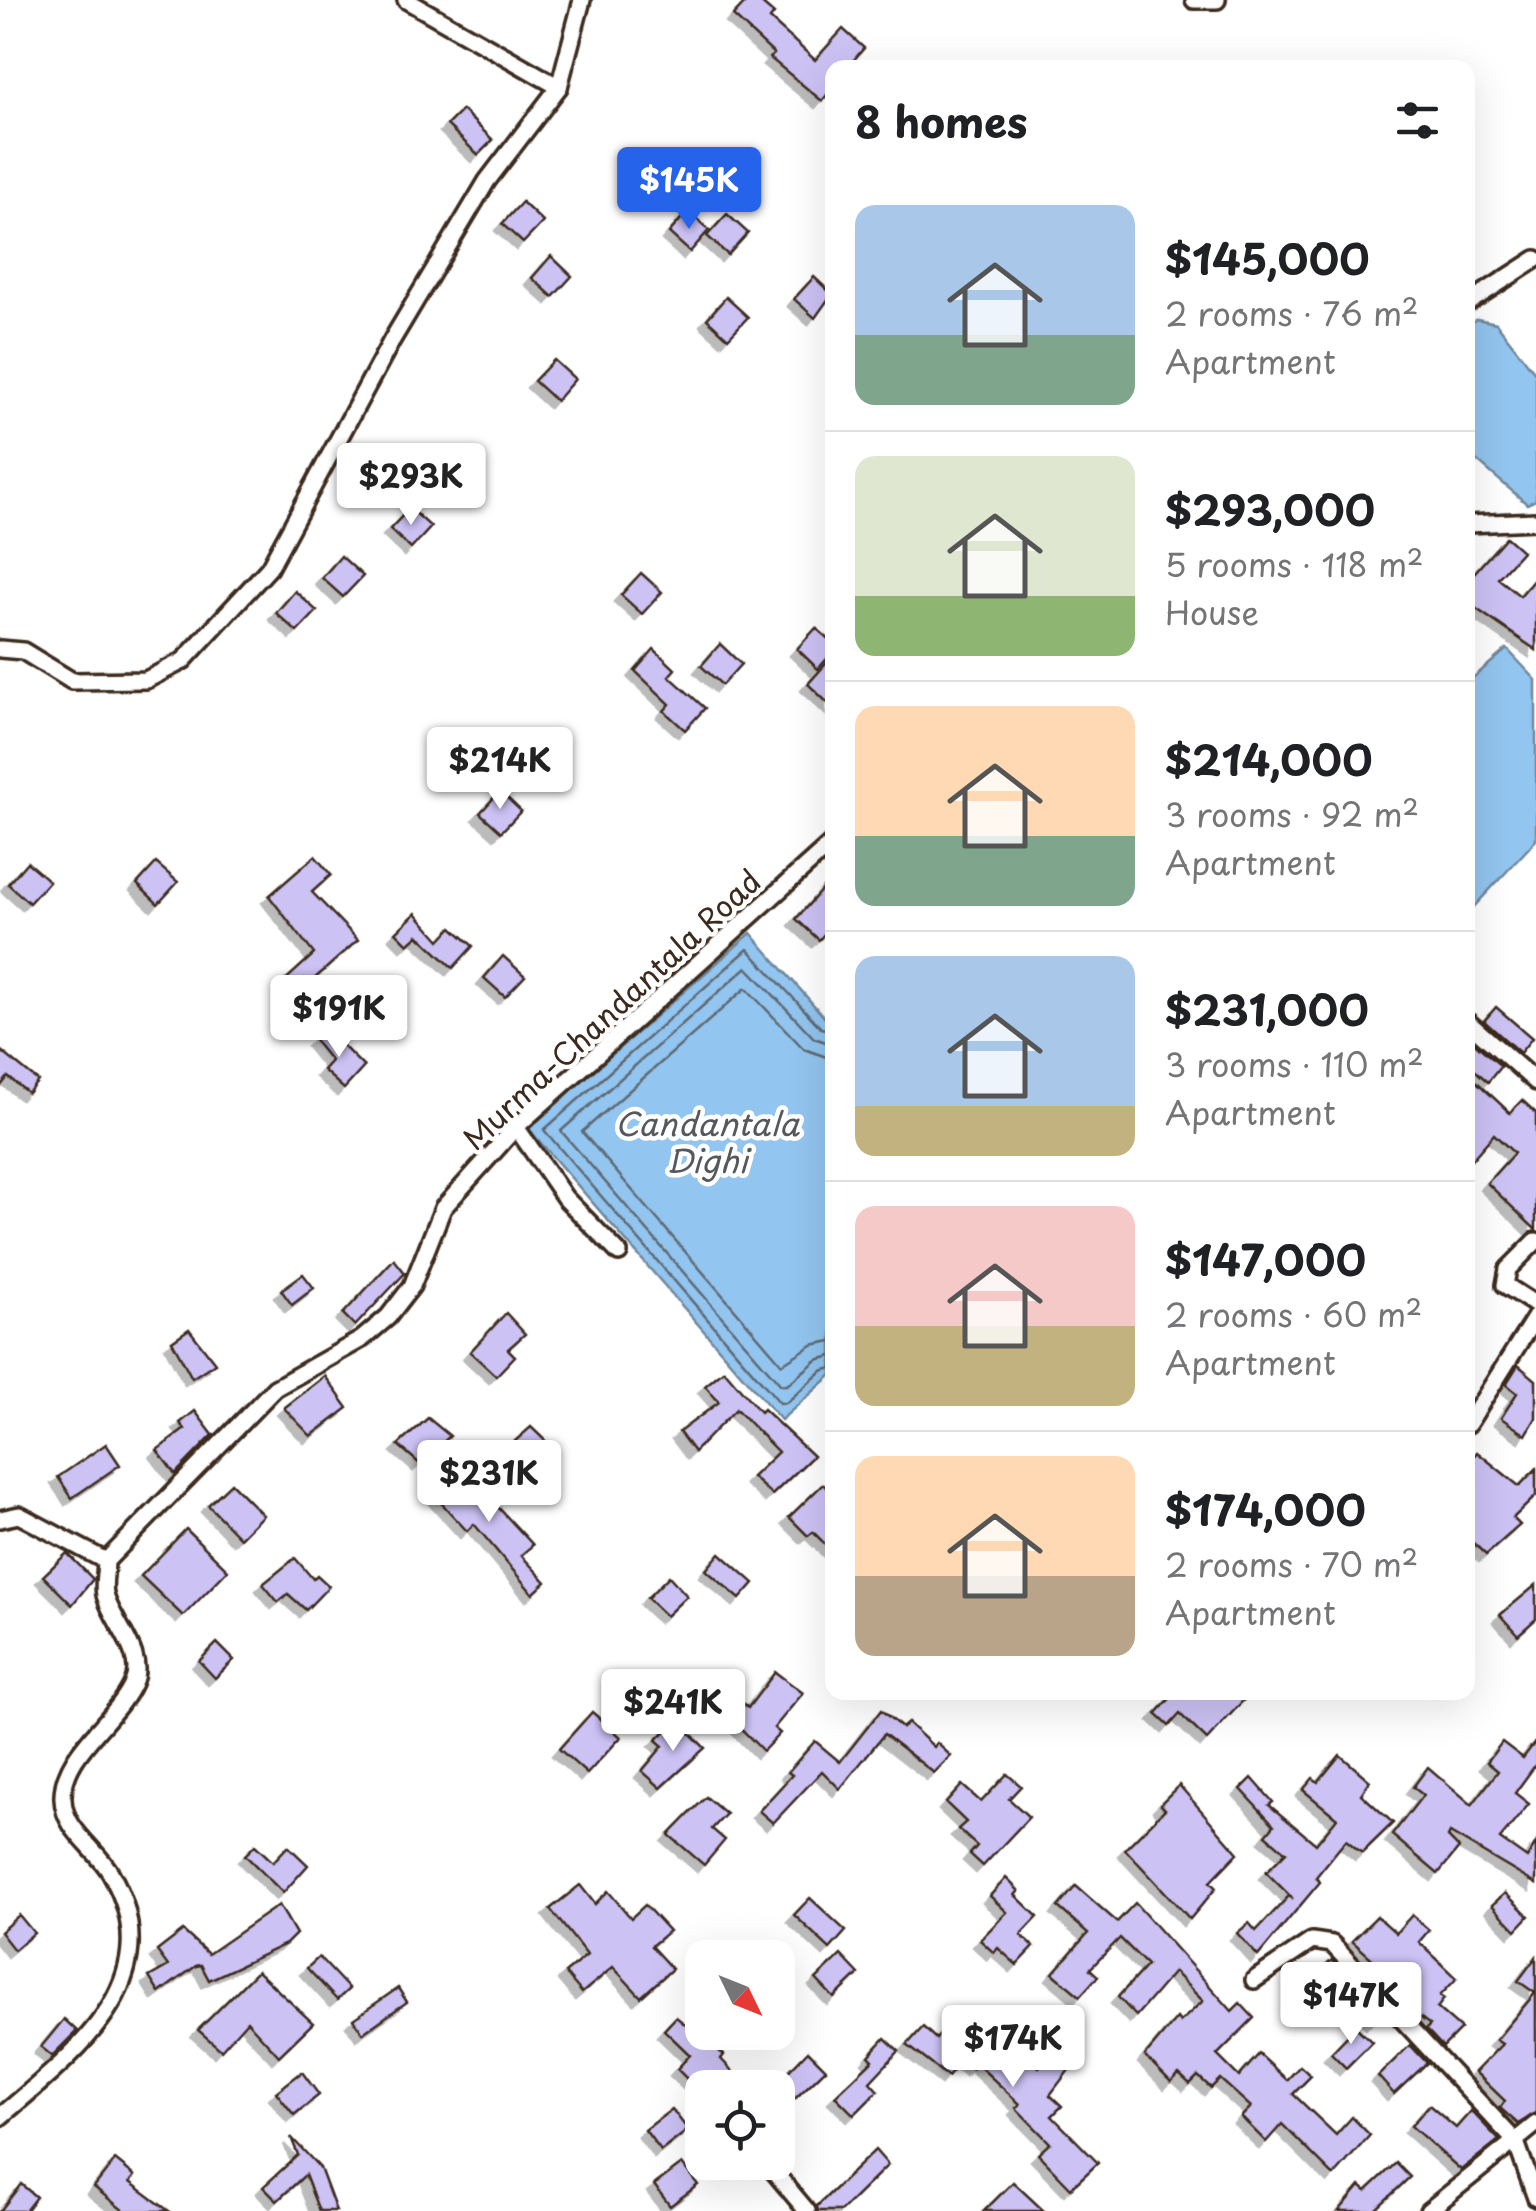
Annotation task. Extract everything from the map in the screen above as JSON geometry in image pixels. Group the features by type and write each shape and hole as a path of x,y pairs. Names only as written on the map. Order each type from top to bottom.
{"street":[{"path":"406,0 559,87"},
{"path":"0,649 23,651 72,681 146,680 183,661 270,568 392,340 458,229 487,182 559,87 582,0"},
{"path":"1194,0 1218,0"},
{"path":"1475,298 1536,259"},
{"path":"1475,524 1536,521"},
{"name":"Murma-Chandantala Road","path":"106,1561 275,1388 332,1357 388,1317 412,1286 443,1208 516,1128 825,850"},
{"path":"1475,1028 1536,1082"},
{"path":"516,1128 565,1198 619,1253"},
{"path":"1536,1242 1508,1269 1505,1285 1536,1306"},
{"path":"1475,1413 1536,1316"},
{"path":"0,1519 18,1516 106,1561 104,1596 134,1656 135,1681 70,1771 62,1796 66,1818 111,1872 123,1902 134,1950 121,1994 51,2073 0,2117"},
{"path":"1254,1980 1312,1941 1332,1944 1516,2142 1536,2198"},
{"path":"1428,2211 1536,2124"},
{"path":"781,2180 807,2211"}],"water":[{"path":"1475,320 1496,323 1536,374 1536,500 1527,504 1475,459"},
{"path":"1507,649 1536,680 1536,840 1475,905 1475,676"},
{"name":"Candantala Dighi","path":"751,933 825,1018 825,1381 781,1420 528,1128"}],"building":[{"path":"748,0 758,0 774,14 770,19 815,60 843,29 864,48 854,60 825,60 822,101 770,58 774,54 733,16"},
{"path":"462,110 493,140 478,155 447,125"},
{"path":"522,202 543,222 523,243 502,224"},
{"path":"688,211 709,230 690,252 669,233"},
{"path":"727,214 748,233 728,255 707,236"},
{"path":"551,256 572,276 553,297 532,278"},
{"path":"814,277 825,287 825,304 815,318 794,299"},
{"path":"726,297 748,317 728,338 707,319"},
{"path":"554,360 575,379 556,401 534,381"},
{"path":"410,508 431,527 411,549 390,529"},
{"path":"1506,537 1522,551 1498,578 1520,596 1536,577 1536,650 1475,608 1475,572"},
{"path":"341,556 363,576 343,597 322,578"},
{"path":"641,573 662,592 642,614 621,595"},
{"path":"295,591 317,611 297,632 276,613"},
{"path":"816,628 825,636 825,661 818,669 797,649"},
{"path":"720,644 741,664 722,685 701,666"},
{"path":"654,649 675,669 669,676 705,708 685,730 664,711 670,704 635,671"},
{"path":"825,665 825,700 808,684"},
{"path":"500,791 521,811 501,832 480,813"},
{"path":"315,856 331,875 312,892 358,940 294,997 282,983 314,954 269,896"},
{"path":"27,862 49,881 29,903 8,884"},
{"path":"156,863 178,882 158,904 137,884"},
{"path":"825,886 825,933 819,940 796,919"},
{"path":"416,913 440,940 452,927 473,946 453,968 418,935 408,944 396,932"},
{"path":"503,956 525,976 505,997 484,978"},
{"path":"1496,1007 1532,1038 1520,1053 1484,1021"},
{"path":"327,1030 364,1067 344,1089 323,1070 331,1061 314,1040"},
{"path":"1475,1043 1501,1066 1488,1082 1475,1070"},
{"path":"0,1050 38,1081 28,1093 8,1077 0,1087"},
{"path":"1475,1084 1510,1113 1522,1100 1536,1113 1536,1230 1487,1183 1514,1153 1494,1134 1475,1156"},
{"path":"394,1259 405,1273 355,1326 343,1314"},
{"path":"303,1274 314,1288 292,1305 281,1290"},
{"path":"506,1313 525,1334 508,1349 515,1356 496,1376 470,1352"},
{"path":"189,1329 215,1363 192,1378 172,1341"},
{"path":"1518,1365 1536,1380 1536,1418 1526,1435 1501,1418 1517,1393 1506,1384"},
{"path":"724,1370 760,1412 763,1409 813,1456 772,1495 752,1477 778,1452 736,1409 694,1452 679,1432 719,1402 705,1386"},
{"path":"325,1376 348,1408 311,1436 284,1408"},
{"path":"195,1411 213,1435 175,1474 157,1450 185,1429 180,1423"},
{"path":"428,1418 450,1436 420,1464 398,1445"},
{"path":"531,1427 556,1451 541,1466 515,1441"},
{"path":"106,1444 120,1465 72,1498 58,1477"},
{"path":"1477,1452 1519,1486 1536,1469 1536,1496 1513,1518 1520,1525 1486,1555 1475,1545"},
{"path":"462,1468 533,1545 521,1555 546,1582 533,1594 474,1524 467,1531 434,1495"},
{"path":"231,1483 263,1515 240,1538 208,1505"},
{"path":"823,1484 825,1544 813,1532 808,1536 789,1517"},
{"path":"186,1529 228,1570 183,1616 141,1576"},
{"path":"67,1553 93,1579 72,1605 43,1576"},
{"path":"720,1553 754,1583 740,1599 706,1570"},
{"path":"295,1558 313,1579 317,1575 329,1586 306,1610 288,1594 278,1602 263,1584"},
{"path":"669,1576 687,1596 666,1616 647,1598"},
{"path":"1536,1585 1536,1619 1518,1635 1500,1615"},
{"path":"217,1643 234,1660 215,1678 199,1661"},
{"path":"775,1672 803,1693 774,1728 780,1733 763,1751 722,1709 735,1696 748,1708"},
{"path":"1169,1700 1244,1700 1207,1740 1180,1714 1169,1726 1156,1714"},
{"path":"881,1710 902,1728 908,1723 934,1747 937,1743 951,1756 934,1773 884,1734 840,1789 822,1771 773,1823 759,1811 792,1775 788,1772 815,1741 840,1762"},
{"path":"592,1712 621,1737 587,1774 559,1749"},
{"path":"677,1720 705,1748 661,1788 642,1771 663,1746 656,1740"},
{"path":"1536,1741 1536,1764 1515,1793 1529,1804 1500,1839 1527,1858 1536,1843 1536,1884 1450,1833 1448,1837 1459,1848 1438,1874 1392,1835 1423,1795 1413,1787 1428,1767 1472,1805 1498,1771 1487,1762 1502,1742 1523,1758"},
{"path":"1340,1755 1370,1781 1361,1794 1393,1823 1362,1853 1346,1840 1316,1877 1320,1882 1258,1956 1237,1933 1249,1923 1256,1931 1289,1896 1293,1899 1266,1872 1286,1852 1266,1835 1274,1825 1241,1789 1252,1778 1273,1802 1269,1805 1316,1844 1337,1818 1303,1790 1313,1778 1318,1782"},
{"path":"1007,1774 1021,1786 1009,1799 1029,1817 983,1866 970,1854 977,1846 958,1829 966,1822 946,1803 962,1785 981,1802"},
{"path":"1179,1785 1238,1853 1210,1882 1216,1888 1190,1919 1125,1849 1165,1809 1160,1804"},
{"path":"706,1797 726,1814 712,1829 725,1840 704,1865 669,1835"},
{"path":"255,1845 273,1862 288,1846 308,1865 283,1893 245,1855"},
{"path":"1006,1878 1019,1891 1015,1895 1038,1917 1021,1935 1034,1947 1017,1965 998,1948 994,1953 980,1940 1007,1912 990,1896"},
{"path":"580,1885 595,1904 608,1891 631,1918 645,1905 669,1931 651,1946 672,1969 641,1997 613,1967 582,1993 565,1973 587,1955 550,1909"},
{"path":"1076,1886 1117,1922 1135,1903 1232,2011 1240,2003 1254,2018 1217,2055 1239,2077 1259,2054 1287,2080 1300,2066 1311,2076 1293,2094 1336,2135 1352,2117 1370,2135 1334,2176 1282,2124 1266,2142 1241,2117 1251,2107 1220,2079 1211,2088 1198,2076 1190,2084 1179,2074 1171,2082 1145,2056 1177,2018 1180,2022 1203,2001 1174,1972 1136,2016 1118,1997 1147,1965 1120,1938 1090,1969 1098,1976 1080,1996 1053,1973 1088,1933 1058,1907"},
{"path":"1505,1893 1529,1916 1516,1930 1492,1905"},
{"path":"810,1898 846,1931 830,1949 794,1915"},
{"path":"279,1905 296,1934 286,1944 209,1980 201,1965 196,1966 159,1993 149,1977 168,1966 157,1951 183,1931 208,1954"},
{"path":"19,1915 34,1933 14,1950 0,1932"},
{"path":"1412,1915 1429,1930 1419,1942 1457,1978 1440,1996 1444,1999 1437,2008 1461,2029 1443,2047 1426,2029 1430,2025 1407,2007 1415,1997 1352,1941 1377,1916 1396,1933"},
{"path":"841,1955 859,1974 834,1998 816,1979"},
{"path":"319,1957 349,1989 337,2000 307,1968"},
{"path":"1536,1957 1536,2113 1518,2124 1500,2108 1505,2101 1475,2072 1502,2044 1496,2040 1535,1993 1518,1981"},
{"path":"1332,1960 1381,2014 1373,2021 1321,1970"},
{"path":"257,1971 313,2023 279,2056 247,2021 221,2050 198,2030"},
{"path":"398,1988 407,2002 363,2033 353,2019"},
{"path":"957,2016 1010,2063 1021,2051 1039,2067 1051,2053 1069,2070 1050,2095 1062,2106 1052,2116 1098,2163 1071,2188 1038,2154 1050,2143 1016,2108 1020,2104 977,2064 972,2069 962,2060 948,2077 907,2045 923,2027 936,2039"},
{"path":"676,2017 685,2024 685,2050 718,2050 731,2070 685,2070 685,2077 677,2069 690,2055 664,2030"},
{"path":"64,2019 77,2031 52,2056 41,2047"},
{"path":"1356,2027 1372,2042 1346,2068 1331,2053"},
{"path":"885,2038 899,2051 870,2082 878,2091 854,2115 835,2096 873,2060 869,2056"},
{"path":"1410,2045 1427,2063 1394,2094 1378,2076"},
{"path":"808,2051 826,2069 795,2099 795,2070 790,2070"},
{"path":"302,2072 319,2095 294,2115 276,2092"},
{"path":"1429,2105 1456,2128 1471,2111 1499,2140 1461,2170 1411,2126"},
{"path":"672,2109 685,2126 685,2132 661,2151 645,2130"},
{"path":"291,2137 320,2168 336,2211 319,2211 305,2175 277,2201 263,2187 298,2155"},
{"path":"875,2150 888,2165 841,2211 818,2211 817,2206"},
{"path":"115,2160 135,2176 130,2182 169,2211 124,2211 94,2187"},
{"path":"1396,2163 1410,2177 1374,2211 1339,2211 1360,2186 1366,2191"},
{"path":"682,2164 685,2180 694,2180 698,2185 670,2206 654,2185"},
{"path":"1013,2182 1044,2211 984,2211"},
{"path":"21,2184 36,2197 25,2211 0,2211"}]}
